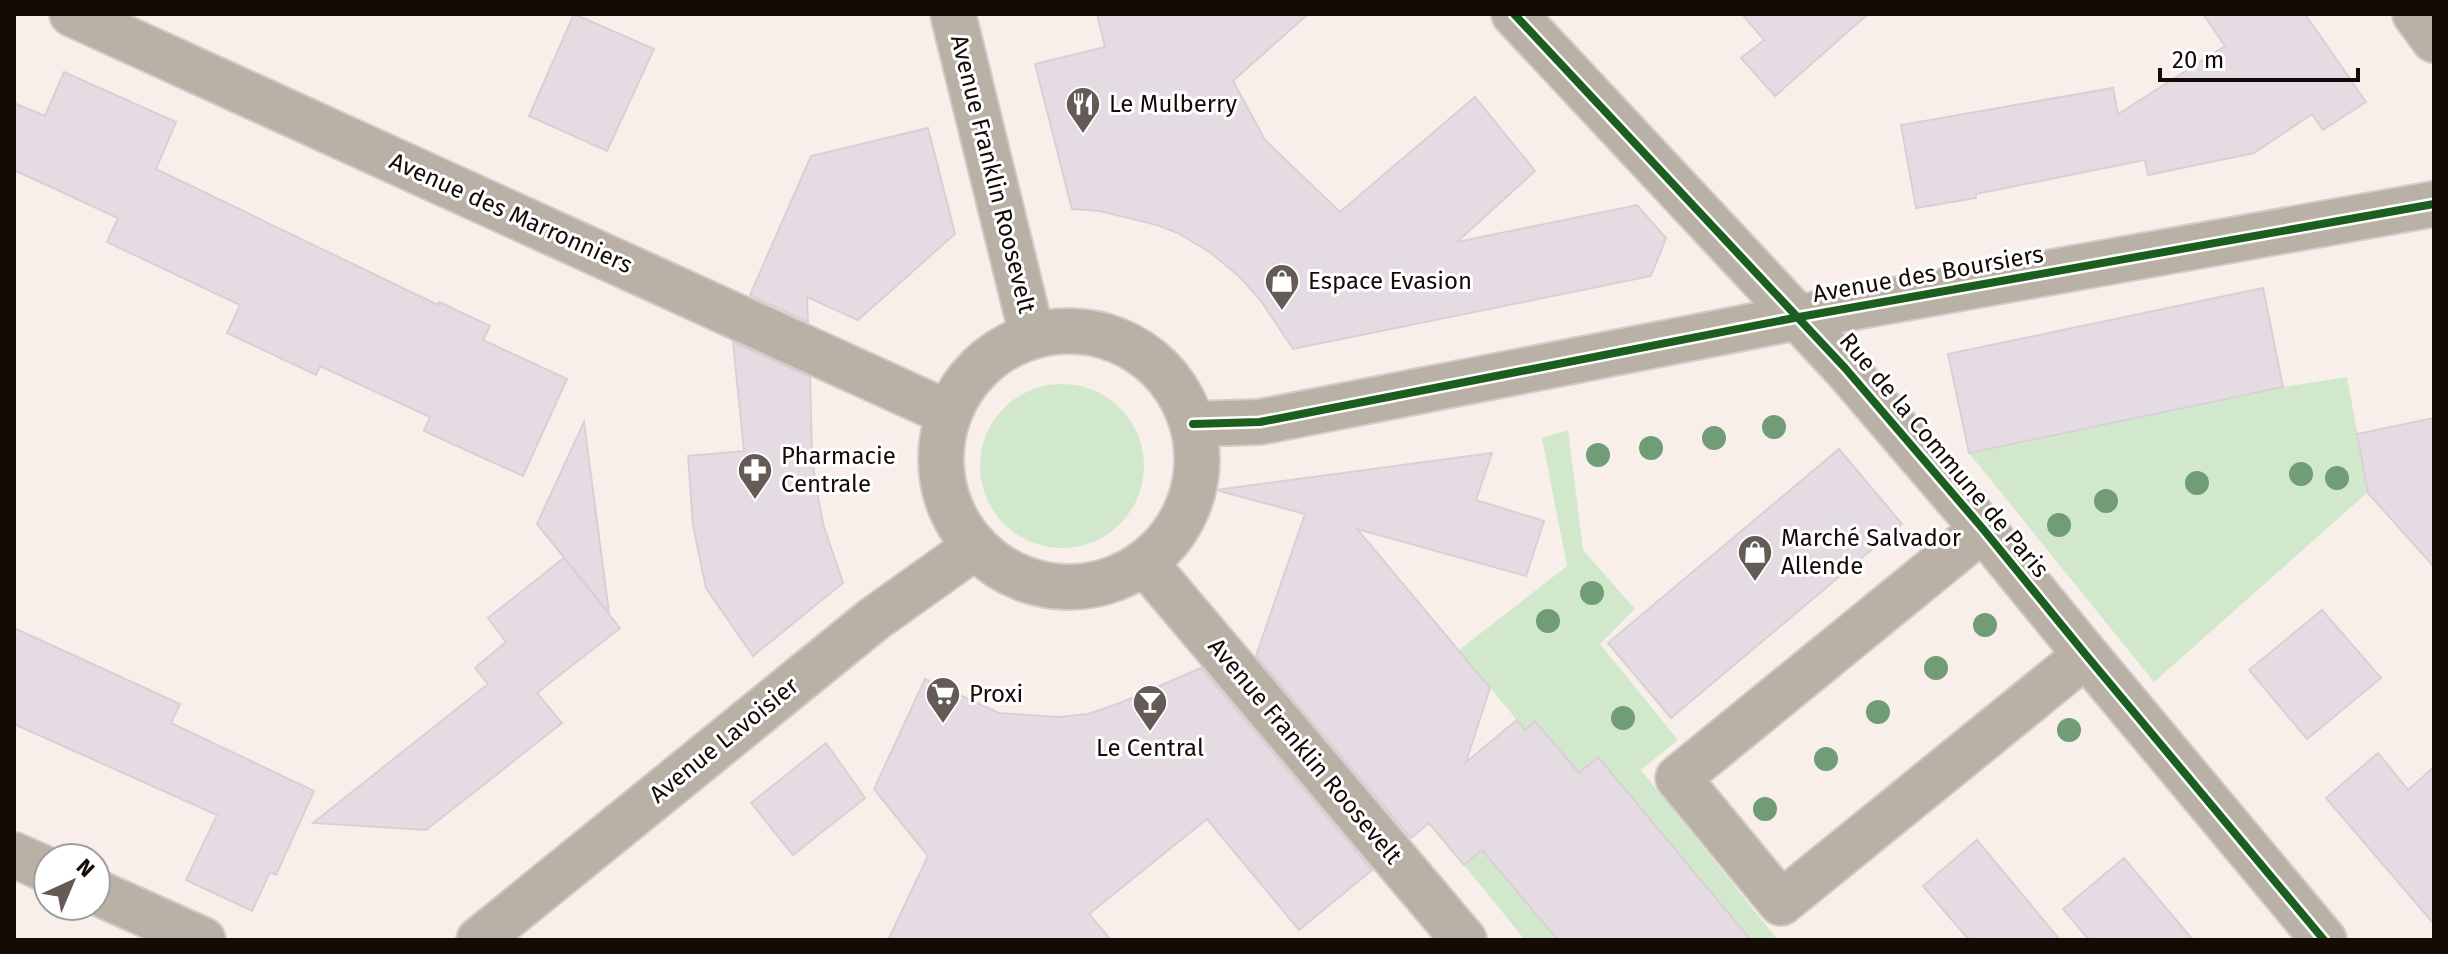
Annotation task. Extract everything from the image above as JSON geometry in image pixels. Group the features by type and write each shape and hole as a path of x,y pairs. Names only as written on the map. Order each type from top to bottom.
{"street":[{"name":"Avenue des Marronniers","path":"72,14 948,413"},
{"name":"Avenue Franklin Roosevelt","path":"953,14 1032,335"},
{"name":"Rue de la Commune de Paris","path":"1514,14 1799,317 1983,529 2324,940"},
{"path":"2415,14 2434,40"},
{"name":"Avenue des Boursiers","path":"1193,424 1260,422 1799,317 2434,204"},
{"path":"1073,330 1113,338 1148,358 1176,387 1193,424 1198,463 1191,501 1173,536 1145,563 1113,580 1076,587 1038,584 1004,570 975,547 955,517 942,484 941,449 948,413 968,379 997,352 1032,335 1073,330"},
{"path":"1983,529 1678,778 1781,903 2086,655"},
{"name":"Avenue Lavoisier","path":"479,940 874,619 975,547"},
{"name":"Avenue Franklin Roosevelt","path":"1145,563 1464,940"},
{"path":"112,899 203,940"}],"green space":[{"path":"2347,377 2368,492 2154,682 1969,453 2283,387"},
{"path":"1062,384 1093,390 1120,408 1138,435 1144,466 1138,497 1120,524 1093,542 1062,548 1031,542 1004,524 986,497 980,466 986,435 1004,408 1031,390"},
{"path":"1568,430 1583,550 1635,609 1600,644 1678,740 1641,770 1778,940 1751,940 1631,797 1589,764 1579,773 1536,722 1525,730 1459,650 1567,566 1542,438"},
{"path":"1482,850 1549,929 1574,940 1525,940 1464,865"}],"building":[{"path":"574,14 654,49 607,151 529,116"},
{"path":"1097,14 1308,14 1233,81 1265,140 1340,212 1475,97 1535,171 1457,242 1637,205 1666,238 1651,276 1293,349 1261,301 1241,278 1211,253 1178,233 1157,225 1100,211 1072,209 1035,64 1105,47"},
{"path":"1742,14 1868,14 1775,96 1741,58 1764,40"},
{"path":"2203,14 2305,14 2366,102 2323,130 2312,114 2254,153 2148,175 2145,160 1976,194 1976,198 1916,208 1901,125 2113,88 2118,114 2225,46"},
{"path":"64,72 176,122 156,169 438,305 439,302 490,326 483,340 567,379 523,476 424,431 430,417 320,366 316,375 227,333 240,305 107,242 118,218 14,170 14,103 45,116"},
{"path":"928,128 955,234 858,320 807,297 808,322 750,295 811,156"},
{"path":"2263,288 2283,387 1969,453 1948,354"},
{"name":"Pharmacie Centrale","path":"733,342 810,377 816,488 824,527 843,583 753,656 706,588 693,525 688,456 744,451"},
{"path":"2434,418 2434,567 2368,493 2357,434"},
{"path":"584,422 609,613 537,524"},
{"name":"Marché Salvador Allende","path":"1839,449 1902,524 1671,718 1608,643"},
{"path":"1492,453 1476,500 1544,521 1526,576 1357,529 1490,688 1466,762 1517,720 1525,730 1535,721 1579,773 1598,757 1751,940 1558,940 1482,850 1464,865 1429,823 1411,838 1256,656 1305,514 1216,490"},
{"path":"564,558 620,628 537,693 562,723 426,830 313,823 488,684 475,668 506,642 488,618"},
{"path":"2322,610 2381,678 2307,739 2249,670"},
{"path":"14,628 180,704 171,723 314,791 276,875 270,872 252,911 186,880 217,815 14,724"},
{"path":"1201,668 1372,870 1299,930 1207,819 1089,914 1111,940 888,940 928,856 874,789 925,679 999,713 1059,717 1088,714 1120,703"},
{"path":"826,743 865,798 793,855 751,803"},
{"path":"2378,753 2408,790 2434,767 2434,924 2326,798"},
{"path":"1977,840 2060,940 1969,940 1923,886"},
{"path":"2124,858 2193,940 2089,940 2063,909"}],"cycle path":[{"path":"1514,14 1845,368 1983,529 2324,940"},
{"path":"1193,424 1260,422 1799,317 2434,204"}],"place":[{"name":"Le Mulberry","path":"1083,135"},
{"name":"Espace Evasion","path":"1282,312"},
{"name":"Pharmacie Centrale","path":"755,501"},
{"name":"Marché Salvador Allende","path":"1755,583"},
{"name":"Proxi","path":"943,725"},
{"name":"Le Central","path":"1150,733"}]}
